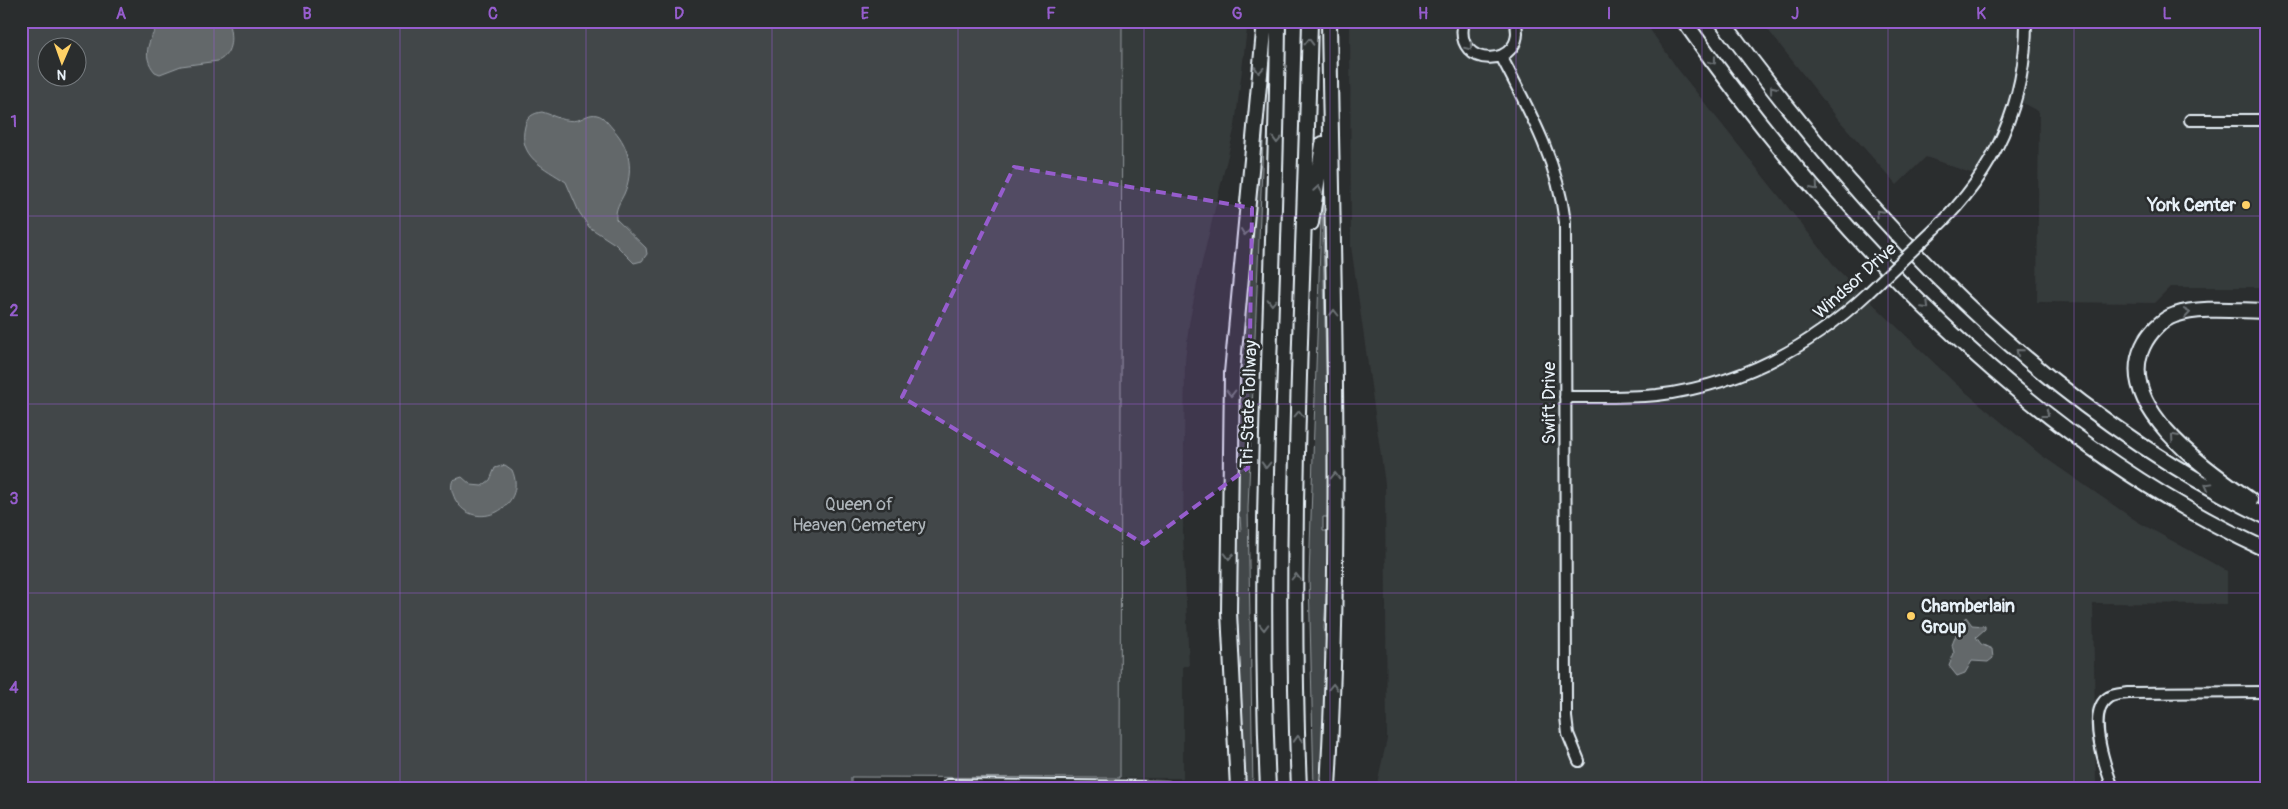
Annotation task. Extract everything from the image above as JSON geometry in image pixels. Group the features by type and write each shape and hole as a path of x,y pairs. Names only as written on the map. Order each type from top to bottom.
{"highway":[{"path":"1238,788 1229,612 1232,373 1265,21"},
{"name":"Tri-State Tollway","path":"1268,788 1264,533 1276,188 1278,21"},
{"path":"1299,788 1296,567 1310,21"},
{"path":"1328,788 1334,662 1335,525 1329,21"},
{"path":"1684,21 1766,129 1830,204 1903,283 1975,354 2035,406 2113,463 2191,511 2267,550"},
{"path":"1722,21 1774,90 1856,188 1936,274 2000,335 2075,398 2130,438 2184,472 2267,516"},
{"path":"1304,253 1318,186 1330,79"},
{"path":"2267,311 2189,312 2174,315 2150,334 2140,353 2137,370 2139,386 2146,403 2182,446 2203,465 2267,512"}],"street":[{"path":"1464,21 1462,37 1470,51 1485,58 1501,56 1514,45 1517,37 1515,21"},
{"name":"Windsor Drive","path":"1565,397 1656,395 1698,388 1739,376 1802,346 1847,313 1935,229 1977,182 2005,133 2020,81 2026,21"},
{"name":"Swift Drive","path":"1501,56 1544,144 1561,196 1565,222 1566,718 1568,734 1579,761"},
{"path":"2190,120 2267,120"},
{"path":"2113,788 2104,762 2098,724 2102,705 2108,697 2128,693 2267,692"},
{"path":"948,786 1167,787"}],"highlighted area":[{"path":"1014,167 1252,208 1248,468 1144,544 902,397"}],"shaded area":[{"path":"161,21 228,21 231,38 229,49 223,58 218,61 181,66 160,74 155,72 150,66 147,53 153,33"},
{"path":"1122,21 1248,21 1235,126 1198,279 1189,324 1185,362 1183,535 1189,666 1183,666 1183,778 1120,778"},
{"path":"1350,21 1644,21 1677,68 1837,269 1956,384 2041,455 2138,522 2227,571 2227,604 2093,603 2096,784 1376,788 1387,739 1385,484 1351,246"},
{"path":"1761,21 2018,21 2015,89 2005,123 1976,175 1926,157 1897,185 1839,120"},
{"path":"2032,21 2267,21 2267,287 2170,287 2154,303 2037,302 2039,112 2019,101"},
{"path":"542,112 573,121 592,115 600,116 624,144 629,160 629,177 617,209 616,219 646,248 647,254 642,261 634,263 615,244 589,227 579,212 566,182 542,166 529,154 525,146 525,126 531,116"},
{"path":"505,465 512,470 515,483 513,495 506,505 497,512 486,515 474,515 464,510 453,494 453,480 462,477 471,485 482,486 490,480 495,468"},
{"path":"1966,617 1972,625 1985,626 1985,629 1976,637 1981,644 1992,649 1993,658 1988,662 1972,661 1965,673 1957,676 1949,666 1954,653 1952,645 1957,632 1956,626"}],"green space":[{"name":"Queen of Heaven Cemetery","path":"21,21 1122,21 1120,778 851,777 851,788 21,788"},
{"path":"1262,117 1264,118 1248,508 1253,788 1244,788 1237,669 1235,531 1241,531 1240,517 1234,516 1239,431 1237,407 1240,339"},
{"path":"1322,188 1329,505 1328,517 1323,517 1323,531 1331,531 1324,628 1327,666 1326,707 1320,788 1314,788 1309,577"}],"place":[{"name":"York Center","path":"2246,205"},
{"name":"Chamberlain Group","path":"1911,616"}]}
